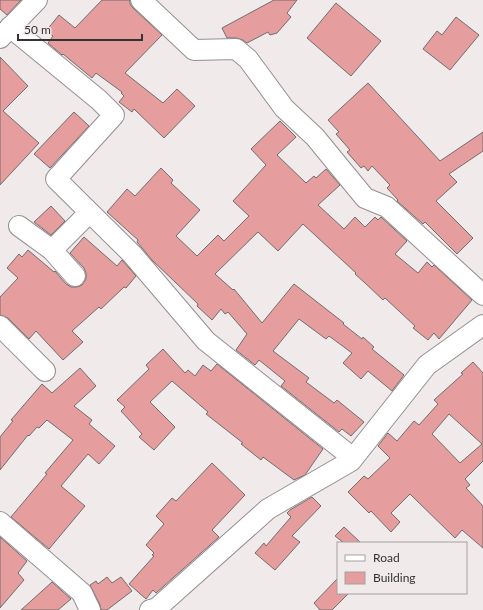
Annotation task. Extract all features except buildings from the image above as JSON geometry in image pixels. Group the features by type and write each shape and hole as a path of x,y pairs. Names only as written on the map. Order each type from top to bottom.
{"street":[{"path":"37,0 5,32 99,100 114,115 56,179 132,254 206,341 353,458"},
{"path":"141,0 194,50 236,49 248,59 284,108 316,136 365,198 387,207 483,295"},
{"path":"52,250 89,213"},
{"path":"19,226 52,250 75,276"},
{"path":"156,609 268,509 351,461 427,365 483,325"},
{"path":"0,326 45,371"},
{"path":"0,522 82,593 90,610"}]}
